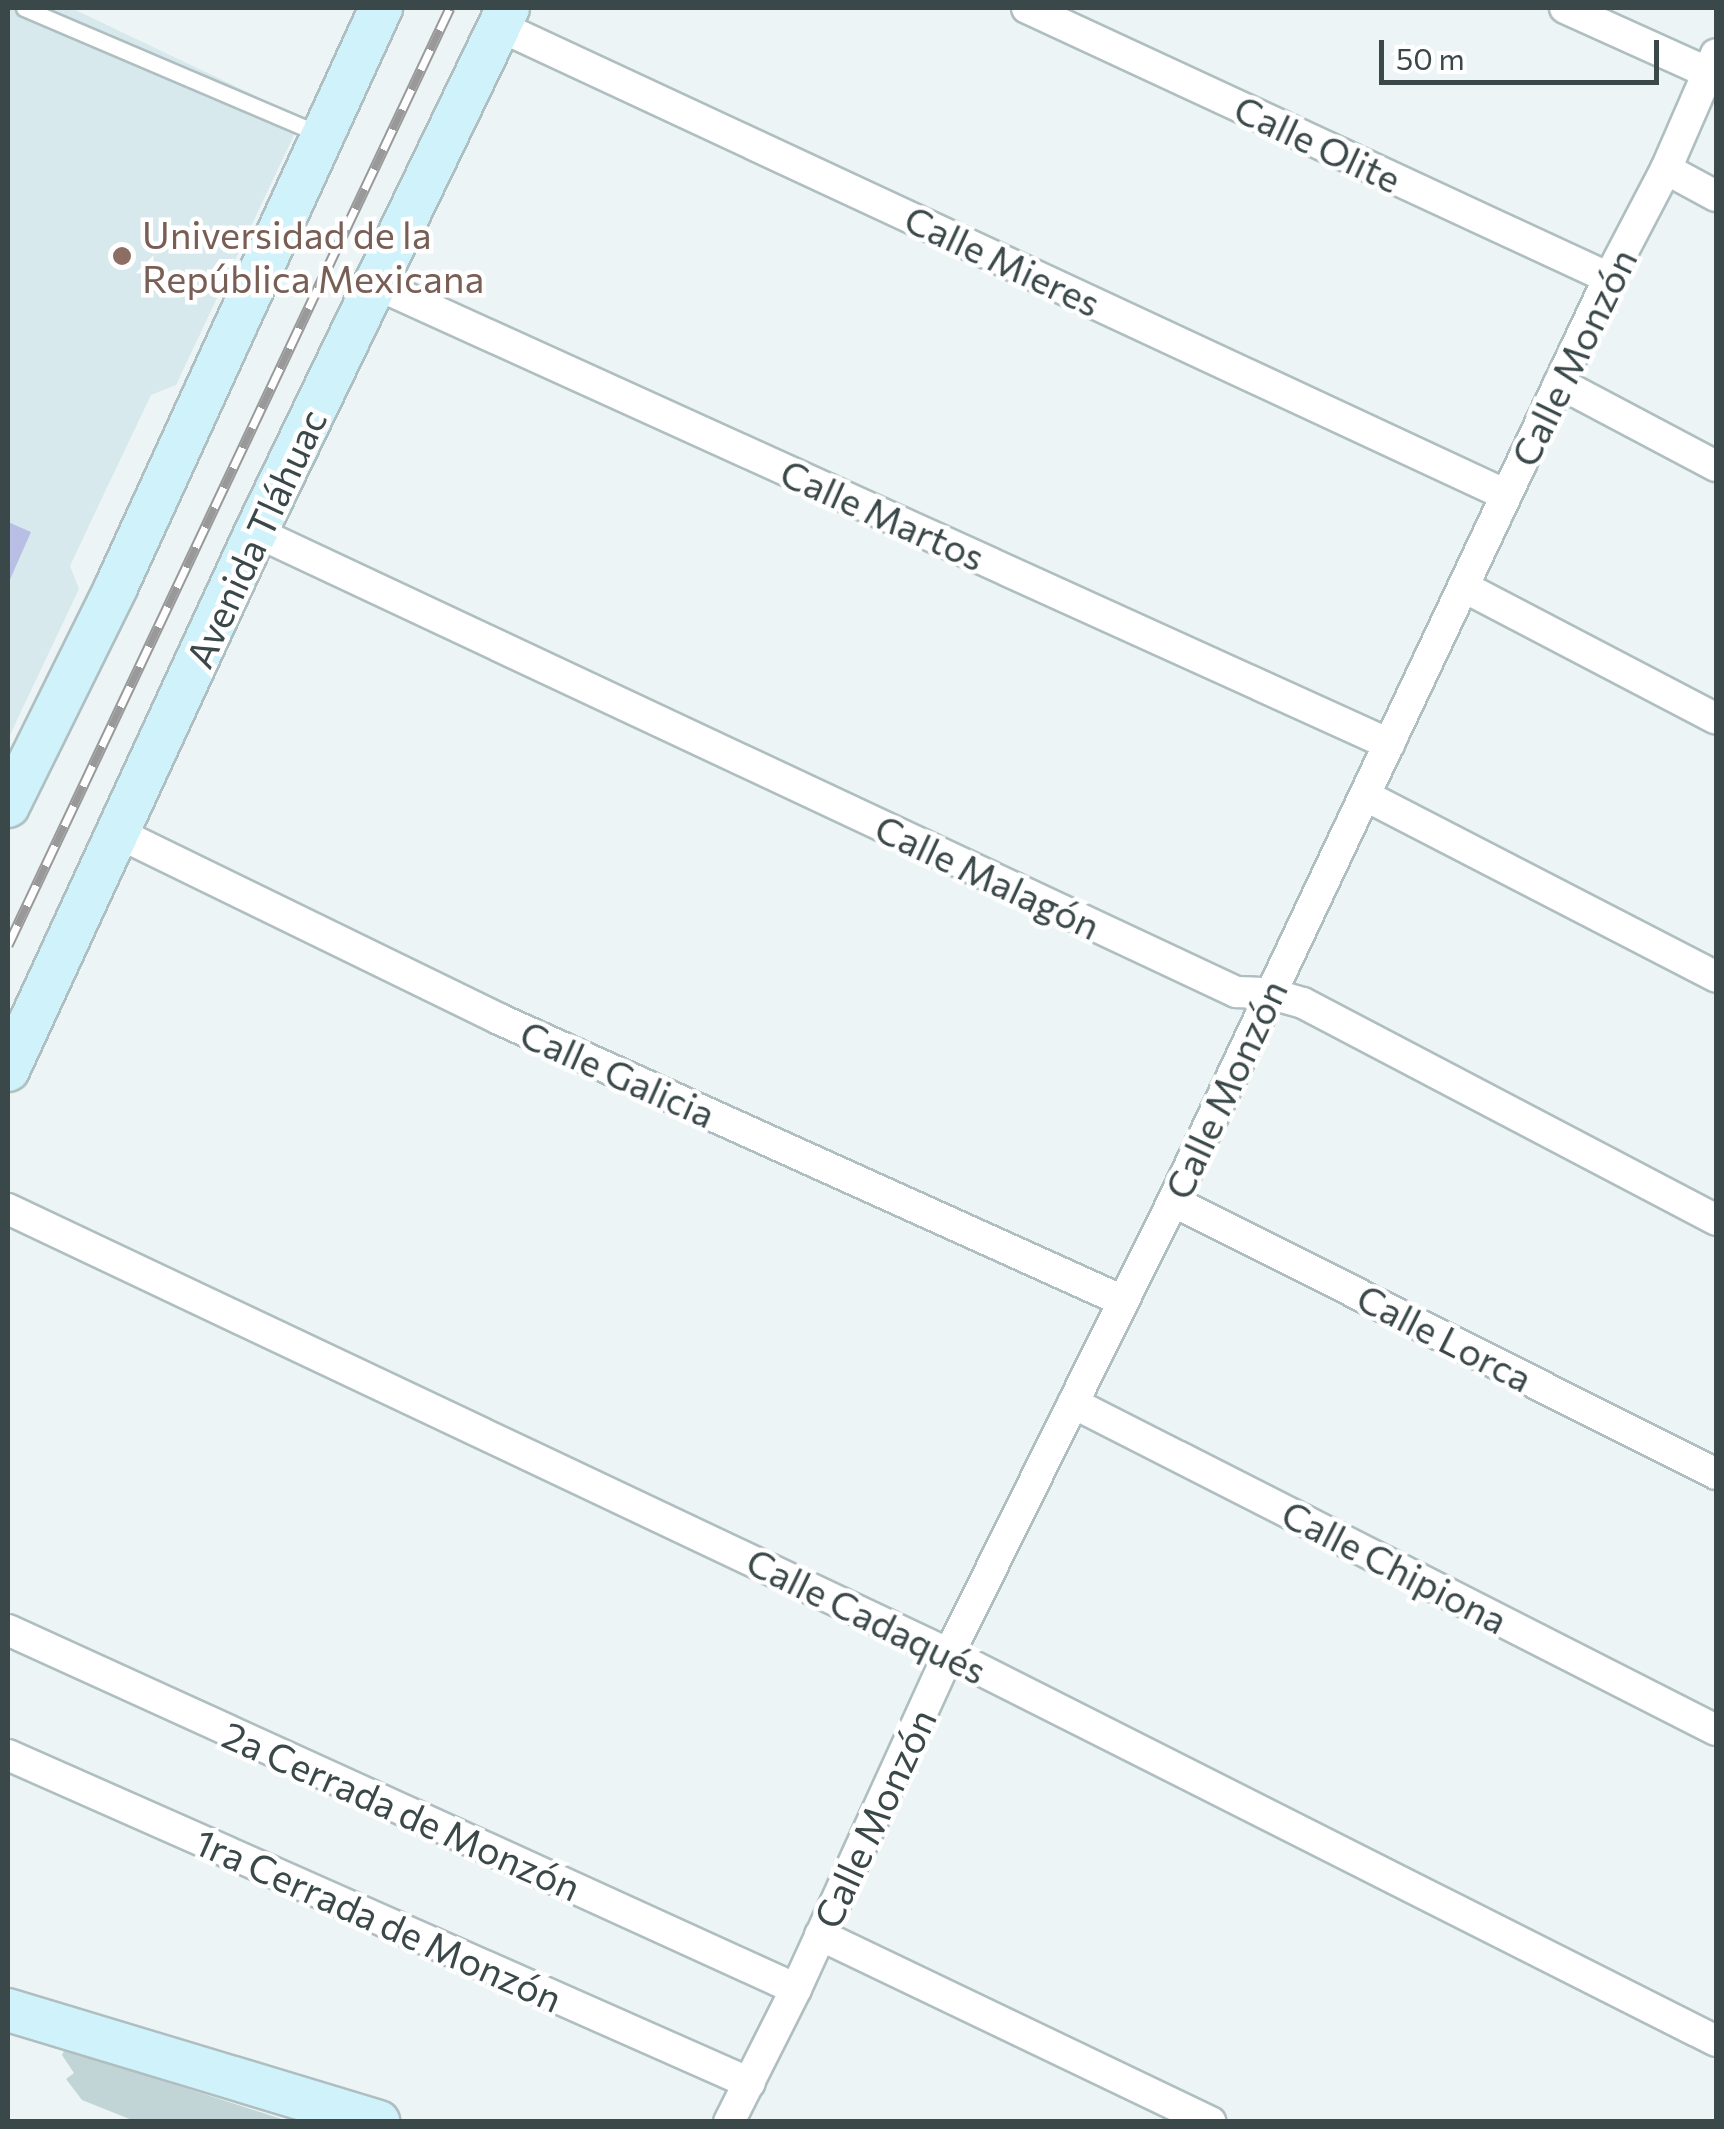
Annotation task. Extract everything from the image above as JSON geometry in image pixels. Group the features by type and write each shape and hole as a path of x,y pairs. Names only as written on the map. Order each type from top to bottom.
{"main road":[{"path":"8,806 116,587 381,8"},
{"name":"Avenida Tláhuac","path":"8,1070 256,532 503,17"},
{"path":"8,2010 378,2122"}],"street":[{"name":"Calle Olite","path":"1027,8 1609,278"},
{"path":"1565,8 1712,63"},
{"name":"Calle Mieres","path":"503,17 1506,495"},
{"name":"Calle Monzón","path":"729,2122 796,1989 949,1654 1173,1201 1609,278 1666,169 1712,63"},
{"path":"1666,169 1716,196"},
{"name":"Calle Martos","path":"376,284 1389,744"},
{"path":"1560,383 1716,466"},
{"name":"Calle Malagón","path":"256,532 1236,992 1268,993 1303,1003 1716,1220"},
{"path":"1464,587 1716,719"},
{"path":"1366,796 1716,977"},
{"name":"Calle Galicia","path":"118,833 499,1019 1123,1301"},
{"name":"Calle Lorca","path":"1173,1201 1716,1474"},
{"name":"Calle Cadaqués","path":"8,1209 949,1654 1716,2041"},
{"name":"Calle Chipiona","path":"1073,1403 1716,1730"},
{"name":"2a Cerrada de Monzón","path":"8,1630 796,1989"},
{"name":"1ra Cerrada de Monzón","path":"8,1755 750,2083"},
{"path":"820,1935 1211,2122"}],"lane":[{"path":"24,8 323,135"}],"shaded area":[{"name":"Universidad de la República Mexicana","path":"8,8 71,8 302,118 176,385 151,395 101,500 70,566 79,589 8,739"},
{"path":"8,522 31,532 8,584"}],"building":[{"path":"65,2049 288,2122 137,2122 82,2100 66,2079 74,2073 62,2055"}],"railway":[{"path":"8,945 450,8"}],"place":[{"name":"Universidad de la República Mexicana","path":"122,256"}]}
